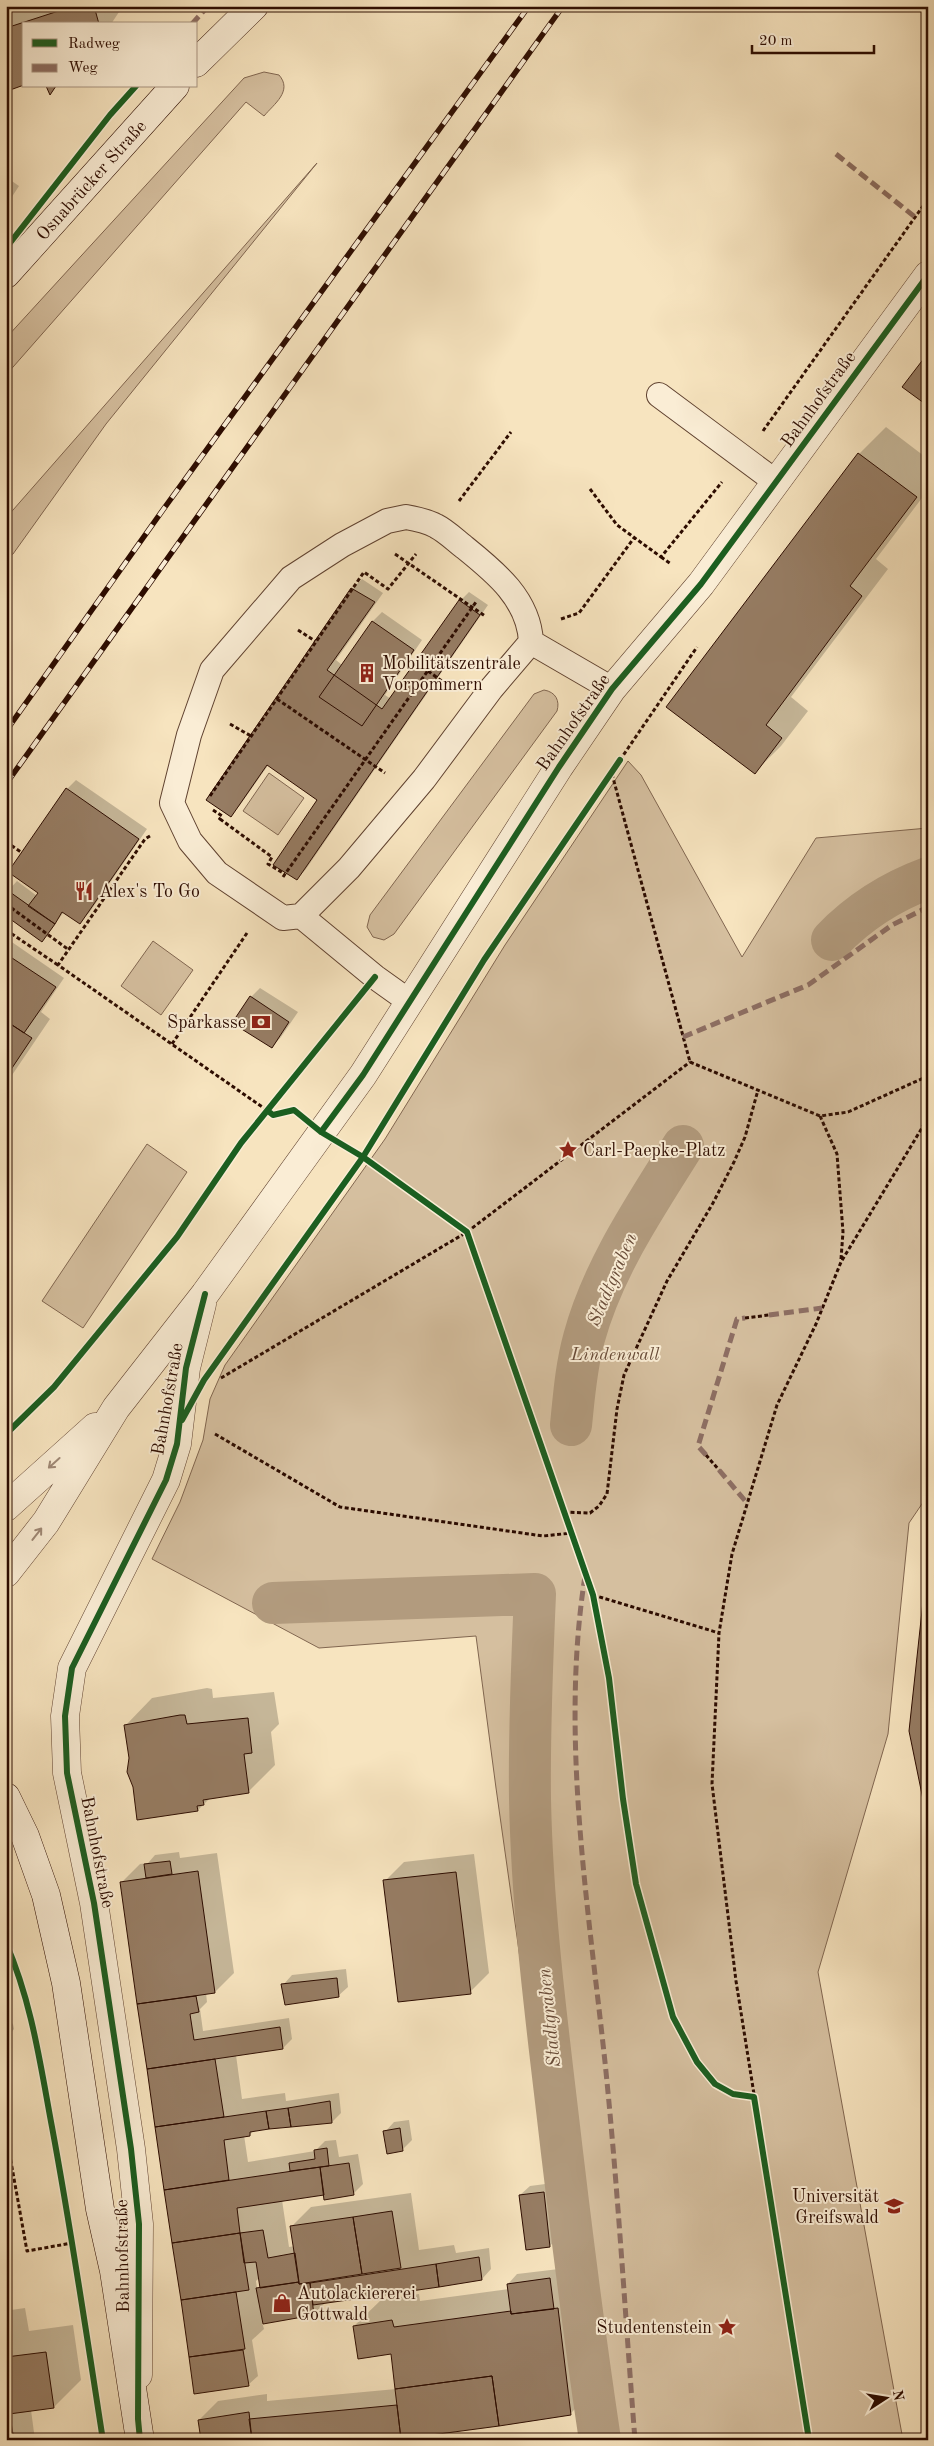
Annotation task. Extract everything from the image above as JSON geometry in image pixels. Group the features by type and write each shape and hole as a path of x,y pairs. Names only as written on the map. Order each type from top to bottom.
{"street":[{"path":"198,61 253,7"},
{"name":"Osnabrücker Straße","path":"6,274 173,88"},
{"name":"Bahnhofstraße","path":"6,1572 46,1522 116,1408 205,1294 363,1074 559,767 612,689 702,584 928,275"},
{"name":"Bahnhofstraße","path":"139,2429 139,2224 131,2149 94,1903 67,1773 65,1716 72,1668 166,1480 177,1444 186,1368 205,1294"},
{"name":"Bahnhofstraße","path":"6,1507 116,1408"},
{"name":"Bahnhofstraße","path":"6,1797 25,1836 46,1895 66,1982 100,2209 114,2271 139,2429"}],"lane":[{"path":"659,395 776,482"},
{"path":"406,517 438,526 481,561 514,593 524,610 530,629 531,642 492,688 424,779 349,868 300,916 283,918 262,906 217,873 190,841 172,803 189,735 212,670 291,578 342,545 387,522 406,517"},
{"path":"531,642 612,689"},
{"path":"300,916 375,977 410,1002"}],"path":[{"path":"590,489 617,525 661,558 762,433 928,199"},
{"path":"205,804 364,572 388,588 511,432"},
{"path":"579,613 634,538"},
{"path":"394,553 488,617"},
{"path":"172,1044 241,943 262,906 478,600"},
{"path":"298,630 315,641"},
{"path":"428,671 452,688"},
{"path":"276,699 385,774"},
{"path":"230,724 250,736"},
{"path":"612,774 690,1062"},
{"path":"220,819 272,857 268,864 285,874"},
{"path":"58,965 146,839 179,820"},
{"path":"6,842 21,852"},
{"path":"6,852 11,845"},
{"path":"6,904 69,950"},
{"path":"6,930 268,1111"},
{"path":"690,1062 820,1116 848,1112 928,1076"},
{"path":"218,1379 467,1232 690,1062"},
{"path":"564,1512 590,1513 599,1506 607,1494 617,1409 624,1375 667,1281 713,1203 734,1162 745,1136 758,1090"},
{"path":"820,1116 837,1154 842,1224 841,1262"},
{"path":"809,2440 736,1981 712,1784 719,1633 732,1554 777,1404 816,1324 841,1262 928,1118"},
{"path":"363,1157 467,1232 593,1595 609,1678 623,1798 636,1884 673,2017 697,2062 715,2084 732,2094 754,2097"},
{"path":"745,1318 769,1315"},
{"path":"214,1433 328,1501 353,1511 543,1536 572,1532"},
{"path":"706,1455 719,1470"},
{"path":"593,1595 719,1633"},
{"path":"6,2134 27,2251 73,2243"}],"green space":[{"path":"264,72 279,75 283,81 283,92 277,102 264,116 246,102 6,375 6,338 244,78"},
{"path":"317,163 106,424 13,554 6,559 6,518"},
{"path":"544,690 552,693 556,698 558,704 557,711 394,934 384,940 373,937 367,927 370,915 534,694"},
{"name":"Lindenwall","path":"628,761 641,775 742,957 816,838 928,828 928,1495 909,1523 888,1734 818,1972 903,2440 588,2440 476,1636 319,1648 152,1559 180,1502 203,1440 210,1399 225,1365 385,1139 505,945"},
{"path":"269,773 304,798 278,835 243,811"},
{"path":"153,941 193,970 161,1015 121,986"},
{"path":"147,1144 187,1172 83,1328 42,1301"}],"building":[{"path":"74,6 94,6 98,22 25,22"},
{"path":"22,23 22,86 10,90 6,79 6,28"},
{"path":"47,88 55,88 50,95"},
{"path":"928,353 928,406 902,387"},
{"path":"858,453 917,497 850,586 862,596 766,725 782,738 755,774 666,707"},
{"path":"351,588 375,602 327,670 382,709 459,600 480,615 297,880 273,865 317,800 267,765 231,817 206,800"},
{"name":"Mobilitätszentrale Vorpommern","path":"372,621 414,650 362,726 319,697"},
{"path":"66,788 139,839 80,924 62,912 55,924 28,906 38,893 8,872"},
{"path":"7,890 55,924 42,942 6,916"},
{"path":"6,954 56,987 24,1033 6,1021"},
{"name":"Sparkasse","path":"250,996 289,1022 272,1048 232,1023"},
{"path":"6,1021 32,1038 6,1077"},
{"path":"928,1555 928,1824 909,1731"},
{"path":"185,1715 187,1724 248,1718 252,1753 244,1754 249,1793 203,1800 204,1805 197,1806 198,1811 137,1820 133,1787 127,1772 129,1758 124,1725"},
{"path":"170,1861 172,1874 146,1878 144,1864"},
{"path":"198,1871 215,1993 137,2004 120,1882"},
{"path":"456,1872 471,1994 398,2002 383,1880"},
{"path":"337,1978 339,1997 285,2005 281,1984"},
{"path":"196,1996 199,2012 190,2014 194,2040 280,2027 283,2049 147,2069 137,2004"},
{"path":"215,2059 224,2117 155,2127 147,2069"},
{"path":"330,2101 332,2123 291,2127 288,2108"},
{"path":"288,2108 291,2127 269,2129 266,2111"},
{"path":"266,2111 269,2129 250,2132 250,2136 224,2140 229,2180 164,2190 155,2127"},
{"path":"400,2128 403,2151 387,2154 383,2131"},
{"path":"327,2148 329,2166 290,2171 289,2163 315,2159 314,2150"},
{"path":"349,2163 354,2195 324,2200 320,2167"},
{"path":"320,2167 324,2195 237,2208 240,2233 172,2243 164,2190"},
{"path":"544,2192 550,2247 526,2250 519,2195"},
{"path":"392,2211 401,2268 362,2274 353,2217"},
{"path":"353,2217 362,2274 299,2284 290,2226"},
{"path":"263,2230 268,2258 295,2253 299,2282 260,2288 256,2262 244,2263 240,2233"},
{"path":"240,2233 249,2290 181,2300 172,2243"},
{"path":"479,2257 482,2280 439,2287 436,2264"},
{"path":"436,2264 439,2287 313,2305 310,2283"},
{"path":"550,2278 554,2309 511,2314 507,2284"},
{"path":"299,2282 299,2284 310,2283 314,2315 263,2324 256,2288"},
{"path":"236,2292 245,2349 189,2357 181,2300"},
{"path":"558,2308 571,2415 499,2426 492,2376 395,2389 391,2354 358,2359 353,2326 392,2320 394,2327 511,2311 511,2314"},
{"path":"243,2350 249,2386 194,2394 189,2357"},
{"path":"46,2352 54,2408 9,2414 6,2405 6,2357"},
{"path":"492,2376 499,2426 401,2439 395,2389"},
{"path":"6,2405 8,2405 14,2440 6,2440"},
{"path":"397,2405 401,2439 252,2440 249,2419"},
{"path":"249,2412 252,2440 201,2440 198,2420"}],"waterway":[{"name":"Stadtgraben","path":"832,940 853,920 876,903 914,883 928,878"},
{"name":"Stadtgraben","path":"571,1425 581,1349 602,1287 626,1239 683,1146"},
{"name":"Stadtgraben","path":"273,1603 535,1594 530,1773 531,1837 536,1913 566,2186 600,2440"}],"railway":[{"path":"6,731 165,507 529,6"},
{"path":"6,784 563,6"}],"marked path":[{"path":"194,22 208,6"},
{"path":"836,154 915,217"},
{"path":"683,1037 808,985 892,925 928,907"},
{"path":"769,1315 822,1308"},
{"path":"706,1455 698,1446 737,1319 745,1318"},
{"path":"719,1470 747,1503"},
{"path":"585,1576 578,1636 575,1697 579,1819 610,2109 635,2440"}],"cycle path":[{"path":"6,248 110,115 134,88"},
{"path":"321,1132 363,1075 559,767 612,689 701,584 928,275"},
{"path":"182,1420 204,1380 363,1157 484,960 620,760"},
{"path":"6,1434 54,1387 177,1237 241,1143 375,977"},
{"path":"268,1111 273,1115 294,1110 321,1132 363,1157 467,1232 593,1595 609,1678 623,1799 636,1884 673,2017 697,2062 715,2084 733,2094 754,2097 809,2440"},
{"path":"140,2440 138,2419 139,2224 131,2149 94,1903 67,1773 65,1716 72,1668 166,1480 177,1444 186,1368 205,1294"},
{"path":"6,1943 29,2011 39,2056 78,2280 102,2434 100,2440"}],"place":[{"name":"Mobilitätszentrale Vorpommern","path":"367,673"},
{"name":"Alex's To Go","path":"84,891"},
{"name":"Sparkasse","path":"261,1022"},
{"name":"Carl-Paepke-Platz","path":"568,1150"},
{"name":"Universität Greifswald","path":"894,2206"},
{"name":"Autolackiererei Gottwald","path":"282,2303"},
{"name":"Studentenstein","path":"727,2327"}]}
